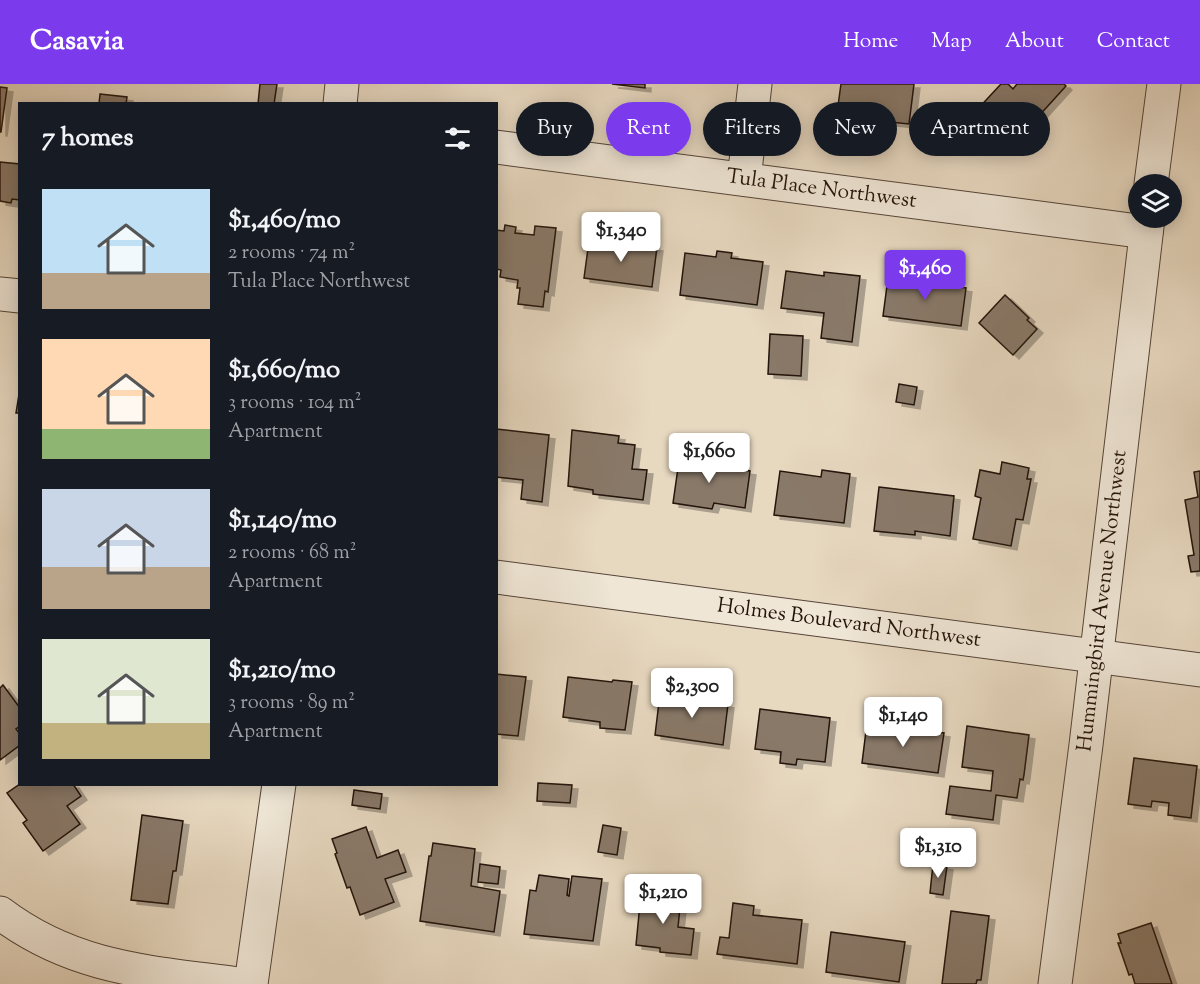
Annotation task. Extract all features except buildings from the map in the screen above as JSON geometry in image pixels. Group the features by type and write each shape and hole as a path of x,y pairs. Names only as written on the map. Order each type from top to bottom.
{"street":[{"path":"340,102 342,84"},
{"path":"744,179 755,84"},
{"path":"1152,174 1164,84"},
{"name":"Tula Place Northwest","path":"498,147 744,179 1128,223"},
{"name":"Hummingbird Avenue Northwest","path":"1055,984 1147,228"},
{"path":"0,294 18,296"},
{"name":"Holmes Boulevard Northwest","path":"498,577 1200,670"},
{"path":"251,984 279,786"},
{"path":"0,913 54,946 98,963 145,972 238,984"}]}
